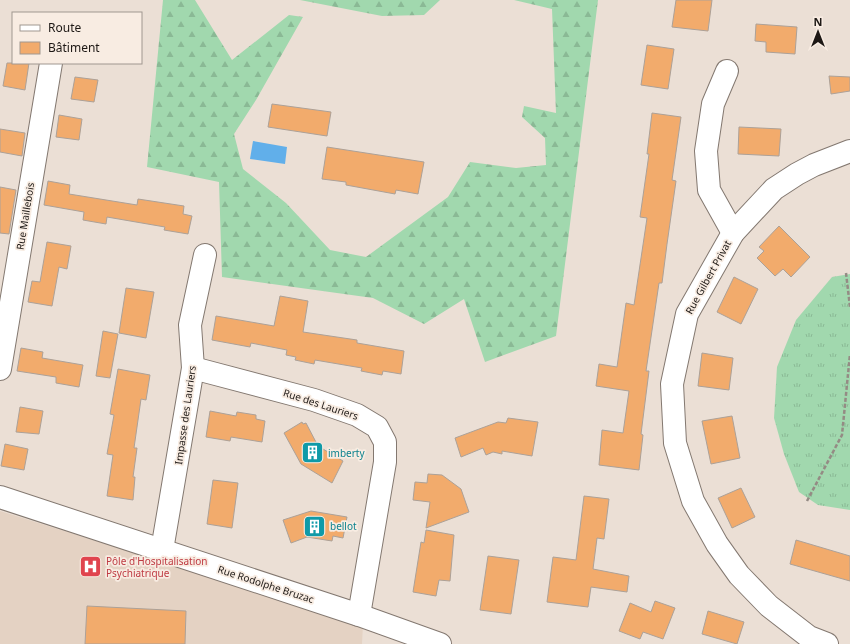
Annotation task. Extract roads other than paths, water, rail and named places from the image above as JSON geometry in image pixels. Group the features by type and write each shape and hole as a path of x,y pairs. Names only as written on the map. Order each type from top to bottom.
{"street":[{"name":"Rue Maillebois","path":"0,369 51,64"},
{"name":"Rue Gilbert Privat","path":"727,71 713,104 706,150 709,190 733,233"},
{"name":"Rue Gilbert Privat","path":"827,644 809,637 769,606 739,575 717,544 693,501 675,443 672,384 687,314 733,233 774,189 814,165 850,151"},
{"name":"Impasse des Lauriers","path":"162,550 193,368 190,325 205,256"},
{"name":"Rue des Lauriers","path":"193,368 314,400 357,415 377,427 385,442 385,462 359,615"},
{"name":"Rue Rodolphe Bruzac","path":"0,497 359,615 440,644"}],"water":[{"path":"253,141 287,147 285,164 250,159"}],"place":[{"name":"imberty","path":"313,453"},
{"name":"bellot","path":"315,526"},
{"name":"Pôle d'Hospitalisation Psychiatrique","path":"91,567"}]}
